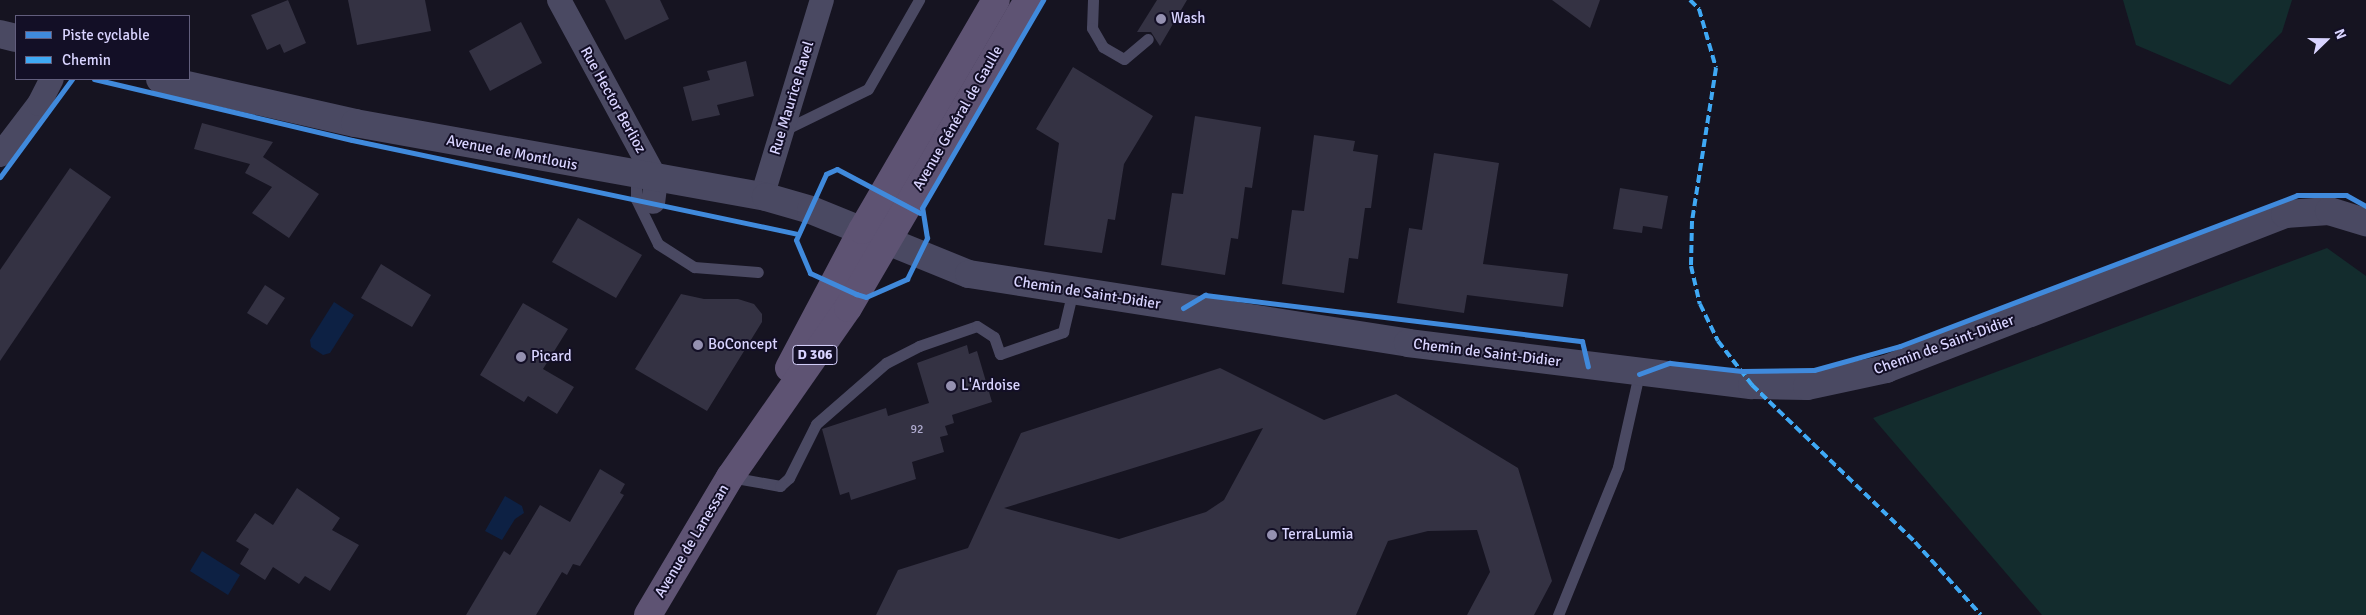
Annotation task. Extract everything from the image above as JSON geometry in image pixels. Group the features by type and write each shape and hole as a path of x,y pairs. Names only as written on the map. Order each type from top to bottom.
{"main road":[{"name":"Avenue Général de Gaulle","path":"734,472 862,230 996,0"},
{"name":"Avenue Général de Gaulle","path":"734,472 848,308 1028,0"},
{"name":"Avenue de Lanessan","path":"648,615 734,472"}],"street":[{"name":"Rue Hector Berlioz","path":"559,0 648,186"},
{"name":"Rue Maurice Ravel","path":"762,197 822,0"},
{"path":"0,34 15,38"},
{"path":"0,155 39,104 51,80"},
{"name":"Avenue de Montlouis","path":"164,80 648,186 762,197 862,230"},
{"name":"Chemin de Saint-Didier","path":"862,230 969,274 1640,374 1807,386 1886,368 2285,214 2329,211 2366,222"}],"lane":[{"path":"782,131 868,89 919,0"},
{"path":"1093,0 1092,28 1103,47 1124,59 1148,39"},
{"path":"648,186 636,199 658,244 694,267 758,272"},
{"path":"734,472 780,486 789,478 816,424 886,363 918,346 977,326 994,337 1000,354 1063,332 1073,290"},
{"path":"1558,615 1618,467 1640,374"}],"green space":[{"path":"2123,0 2292,0 2282,32 2230,85 2136,45"},
{"path":"2327,248 2366,276 2366,615 2042,615 1873,418"}],"water":[{"path":"334,302 354,315 330,353 323,355 311,347 310,340"},
{"path":"505,496 522,506 524,513 515,519 502,540 485,531"},
{"path":"202,551 240,575 228,595 190,571"}],"building":[{"path":"288,0 306,43 284,53 280,44 267,50 251,15"},
{"path":"348,0 425,0 431,31 357,45"},
{"path":"605,0 660,0 669,19 625,40"},
{"name":"Wash","path":"1157,0 1187,0 1160,46 1151,32 1137,32"},
{"path":"1552,0 1600,0 1590,28"},
{"path":"521,22 542,63 490,91 469,51"},
{"path":"746,61 754,96 717,105 720,115 692,121 683,87 710,80 707,71"},
{"path":"1073,67 1153,116 1124,164 1115,220 1108,219 1102,253 1044,245 1059,143 1036,129"},
{"path":"1195,116 1261,127 1252,188 1245,187 1238,239 1231,238 1225,275 1161,265 1172,193 1183,194"},
{"path":"202,123 273,142 263,157 319,194 289,238 252,213 272,187 245,173 250,164 194,149"},
{"path":"1314,135 1355,141 1353,151 1378,155 1371,208 1365,208 1358,259 1349,258 1344,293 1282,284 1292,210 1304,211"},
{"path":"1434,153 1499,163 1483,264 1568,274 1563,307 1467,295 1464,313 1397,303 1409,228 1422,230"},
{"path":"70,168 111,197 0,361 0,270"},
{"path":"1620,188 1668,196 1662,229 1643,226 1642,233 1613,229"},
{"path":"578,218 642,255 616,298 552,262"},
{"path":"381,264 431,295 412,327 361,298"},
{"path":"265,285 285,298 267,325 247,313"},
{"name":"BoConcept","path":"681,294 704,299 738,299 754,304 762,314 762,322 707,411 635,369"},
{"name":"Picard","path":"523,303 568,329 543,369 574,387 557,414 528,396 524,402 480,375"},
{"path":"967,345 969,354 977,351 992,402 952,415 954,423 945,426 948,435 940,437 944,452 912,462 916,479 851,500 849,492 840,495 822,429 886,408 888,416 929,403 917,363"},
{"path":"1220,368 1324,420 1396,394 1518,468 1552,581 1534,615 1467,615 1490,572 1477,530 1428,531 1388,541 1356,615 876,615 898,570 968,548 1021,433","holes":["1263,428 1224,500 1206,512 1119,539 1004,508"]},
{"path":"600,469 625,484 620,493 624,495 580,566 573,564 567,575 562,572 536,615 466,615 504,551 510,555 540,505 570,522"},
{"path":"297,488 340,518 332,530 359,545 330,591 305,576 299,584 273,567 265,580 240,564 249,549 236,541 255,513 273,525"}],"marked path":[{"path":"1690,0 1699,9 1716,68 1692,221 1691,266 1700,304 1718,341 1752,385 1915,542 1981,615"}],"cycle path":[{"path":"920,213 837,169 826,174 796,240 810,273 856,294 866,297 907,279 927,238 922,208 1043,0"},
{"path":"0,177 71,80"},
{"path":"98,80 352,140 797,234"},
{"path":"1639,374 1670,363 1742,371 1814,370 1900,346 2297,195 2346,195 2366,206"},
{"path":"1183,308 1205,295 1582,341 1588,366"}],"place":[{"name":"Wash","path":"1161,19"},
{"name":"BoConcept","path":"698,345"},
{"name":"Picard","path":"521,357"},
{"name":"L'Ardoise","path":"951,386"},
{"name":"TerraLumia","path":"1272,535"}]}
